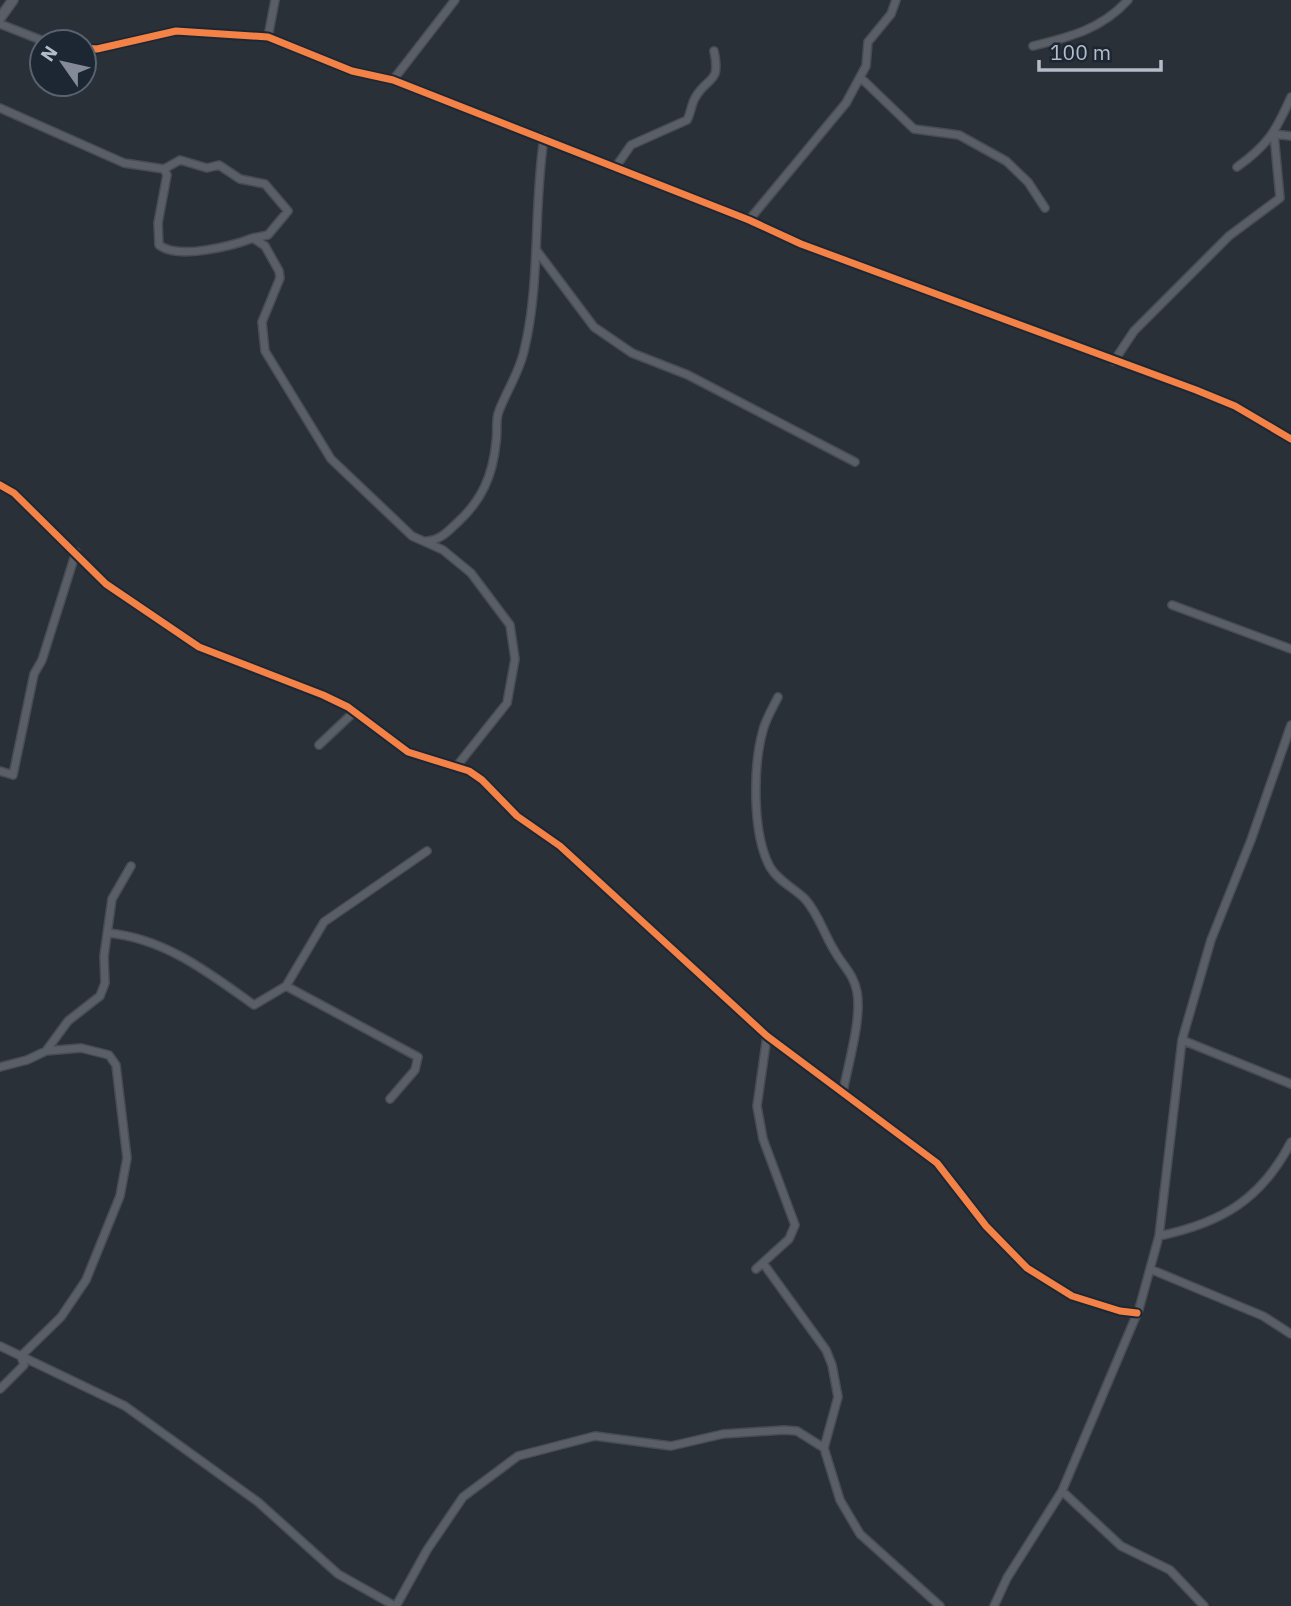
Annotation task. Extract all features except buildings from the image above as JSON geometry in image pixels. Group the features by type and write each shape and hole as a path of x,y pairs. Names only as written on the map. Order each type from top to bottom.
{"street":[{"path":"0,18 13,0"},
{"path":"268,37 275,0"},
{"path":"393,80 455,0"},
{"path":"749,220 846,103 866,66 865,48 891,14 896,0"},
{"path":"1033,46 1076,36 1097,26 1109,19 1128,0"},
{"path":"0,24 28,35"},
{"path":"98,49 176,31 268,37 352,71 393,80 749,220 801,244 1235,406 1291,439"},
{"path":"615,167 631,145 687,120 695,98 714,79 718,67 714,51"},
{"path":"861,78 914,129 959,135 1006,161 1028,182 1045,208"},
{"path":"1237,167 1263,148 1274,134 1291,97"},
{"path":"0,108 124,163 166,172"},
{"path":"1114,361 1134,331 1229,236 1280,198 1274,134"},
{"path":"1274,134 1291,136"},
{"path":"423,541 435,540 477,502 491,472 498,412 524,354 537,251 538,179 544,138"},
{"path":"180,160 207,167 219,164 240,179 264,184 288,211 268,235 213,249 163,249 156,238 166,172 180,160"},
{"path":"253,238 265,246 279,271 280,278 262,322 261,337 272,365 331,459 402,527 443,550"},
{"path":"537,251 594,327 632,353 688,375 855,462"},
{"path":"0,485 14,493 106,584 199,647 323,695 354,712 408,752 456,767 482,780 517,816 560,846 767,1036 937,1163 986,1226 1027,1268 1072,1296 1120,1311 1137,1313"},
{"path":"435,540 471,573 500,609 510,625 515,659 507,704 456,767"},
{"path":"0,771 13,775 34,674 42,660 76,552"},
{"path":"1172,605 1291,649"},
{"path":"778,696 763,728 760,745 756,789 759,829 764,856 771,870 806,901 834,952 854,979 858,995 856,1020 843,1092"},
{"path":"319,745 354,712"},
{"path":"994,1606 1007,1578 1062,1491 1137,1313 1159,1236 1182,1040 1211,940 1251,840 1291,725"},
{"path":"109,933 127,935 189,959 254,1005 286,986 324,922 427,851"},
{"path":"46,1051 68,1021 100,996 105,983 104,956 109,933 111,900 131,866"},
{"path":"286,986 418,1057 415,1070 390,1099"},
{"path":"756,1269 789,1239 794,1225 763,1139 757,1106 767,1036"},
{"path":"1182,1040 1291,1084"},
{"path":"0,1067 27,1060 46,1051 81,1048 109,1055 116,1065 127,1158 120,1196 86,1280 61,1317 21,1356"},
{"path":"1159,1236 1200,1228 1249,1198 1291,1142"},
{"path":"763,1263 826,1350 832,1365 838,1397 824,1448 841,1500 860,1534 940,1606"},
{"path":"1150,1269 1262,1316 1291,1334"},
{"path":"0,1346 125,1406 258,1502 338,1574 395,1606 427,1550 463,1497 519,1456 595,1436 671,1446 723,1434 783,1430 797,1431 824,1448"},
{"path":"0,1389 24,1365 21,1356"},
{"path":"1062,1491 1121,1546 1170,1570 1204,1606"}],"cycle path":[{"path":"98,49 176,31 268,37 352,71 393,80 749,220 801,244 1196,390 1235,406 1291,439"},
{"path":"0,485 14,493 106,584 199,647 323,695 348,707 408,752 469,771 482,780 517,816 560,846 767,1036 937,1163 986,1226 1027,1268 1072,1296 1120,1311 1137,1313"}]}
